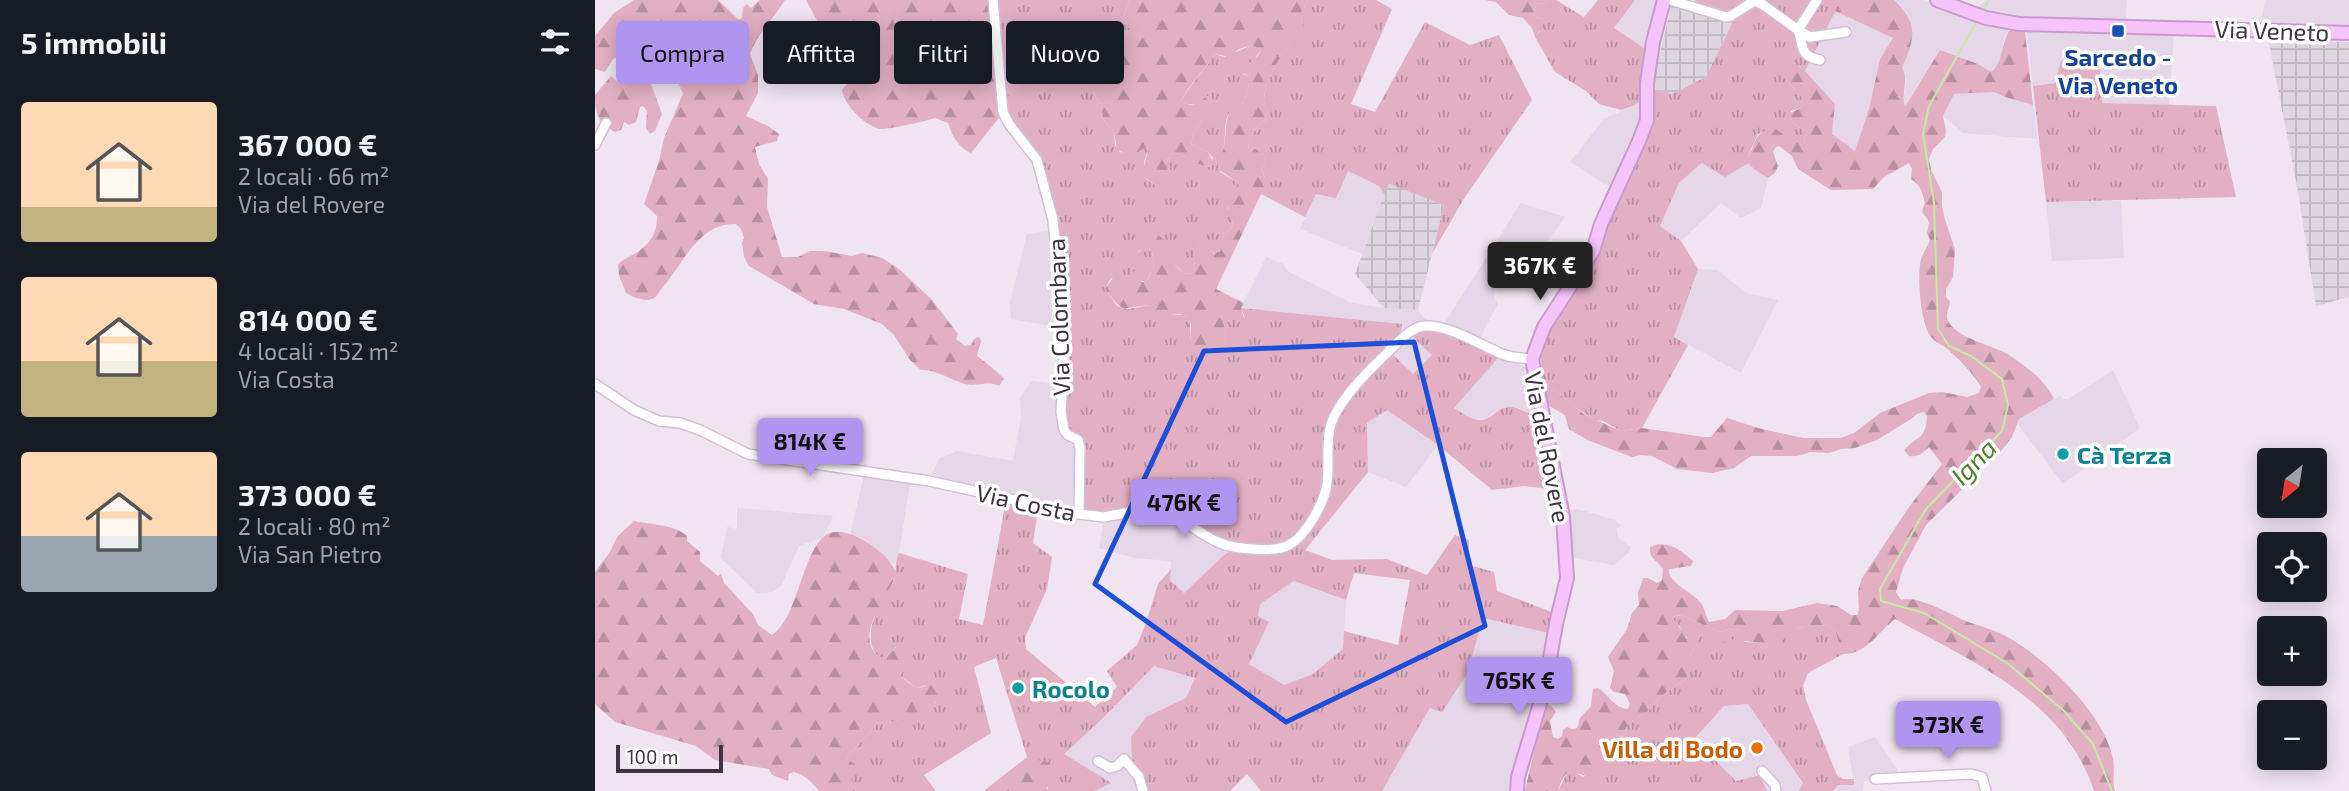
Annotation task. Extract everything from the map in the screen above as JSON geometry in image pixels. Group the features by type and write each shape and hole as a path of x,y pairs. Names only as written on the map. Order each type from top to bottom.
{"street":[{"name":"Via Colombara","path":"993,0 1003,112 1037,160 1053,220 1061,271 1058,327 1064,359 1061,412 1064,430 1077,440 1080,448 1079,514"},
{"name":"Via del Rovere","path":"1517,791 1518,777 1545,687 1557,616 1567,578 1563,517 1532,359 1544,327 1593,251 1601,225 1647,120 1647,83 1664,0"},
{"path":"1670,0 1726,17 1753,1 1762,4 1810,37 1846,32"},
{"path":"1817,0 1798,30 1803,51 1809,57 1820,60"},
{"name":"Via Veneto","path":"1937,0 1986,18 2031,25 2349,33"},
{"path":"595,145 606,122"},
{"name":"Via Costa","path":"595,384 634,411 659,421 680,423 700,430 748,454 929,481 1079,514 1104,517 1161,506 1206,536 1233,548 1264,548 1289,545 1311,522 1323,500 1328,482 1331,424 1365,374 1412,329 1425,326 1440,328 1508,356 1532,359"},
{"path":"1098,761 1110,768 1117,766 1124,759 1139,777 1143,791"},
{"path":"1762,771 1775,785 1776,791"},
{"path":"1875,779 1971,774 1982,777 1986,791"}],"highlighted area":[{"path":"1414,342 1485,626 1286,722 1095,584 1204,351"}],"shaded area":[{"path":"1635,0 1664,0 1653,54 1614,28"},
{"path":"1894,0 1923,0 1977,22 2010,30 2004,38 1995,71 1991,72 1978,64 1919,83 1905,108 1903,102 1907,80 1902,68 1906,59 1903,9"},
{"path":"1986,0 2127,0 2125,27 2017,25 1971,13"},
{"path":"2265,0 2349,0 2349,36 2259,32"},
{"path":"1671,3 1732,22 1706,77 1672,94 1654,89 1655,72"},
{"path":"1835,11 1893,38 1880,59 1869,109 1855,152 1832,134 1835,104 1805,71"},
{"path":"2027,31 2174,35 2169,105 2102,103 2100,66 2062,60 2055,83 2033,86"},
{"path":"2268,39 2349,42 2349,297 2316,306 2297,186"},
{"path":"1994,92 2033,105 2037,139 1963,133 1943,116 1954,94"},
{"path":"1645,98 1644,125 1613,189 1570,162 1604,119"},
{"path":"1703,163 1725,177 1749,163 1768,178 1761,208 1741,218 1721,203 1681,241 1660,226 1679,183"},
{"path":"1348,171 1379,186 1384,194 1362,254 1300,229 1316,194"},
{"path":"1388,183 1444,205 1418,310 1384,308 1355,274"},
{"path":"2121,201 2124,258 2052,261 2046,202"},
{"path":"1521,203 1565,217 1546,243 1529,257 1521,272 1507,263 1494,283 1494,297 1498,304 1483,332 1480,346 1432,355 1413,374 1389,351 1405,333 1400,330 1402,325 1241,308 1266,257 1283,264 1289,272 1352,303 1418,310 1424,318 1442,327"},
{"path":"1056,230 1068,265 1056,327 1011,319 1010,302 1027,234"},
{"path":"1698,269 1717,270 1746,293 1778,300 1741,373 1674,337"},
{"path":"1499,357 1536,371 1542,416 1533,416 1520,408 1503,407 1486,418 1473,420 1454,408"},
{"path":"2113,370 2140,428 2063,484 2017,423 2019,419 2060,396 2068,399"},
{"path":"1032,381 1066,385 1085,443 1074,511 931,475 940,458 957,451 1013,461 1021,417 1020,398"},
{"path":"1387,410 1438,445 1406,487 1368,472 1367,423"},
{"path":"865,470 911,477 899,553 894,565 864,539 850,535"},
{"path":"1165,506 1235,549 1224,555 1184,593 1170,580 1171,561 1134,558 1099,548 1104,520"},
{"path":"737,508 833,516 823,537 799,546 781,586 772,592 757,593 721,558 727,527 737,529"},
{"path":"1578,509 1615,520 1621,526 1616,529 1619,539 1631,547 1628,553 1614,565 1574,558 1569,510"},
{"path":"1294,581 1346,600 1343,649 1313,674 1284,685 1249,664 1269,622 1258,616 1260,604"},
{"path":"1483,618 1553,634 1517,791 1382,791"},
{"path":"1154,666 1195,677 1186,698 1146,717 1131,737 1132,770 1148,791 1095,791 1110,783 1063,754"},
{"path":"1748,704 1803,784 1799,791 1767,791 1760,775 1737,781 1693,739 1724,706"},
{"path":"1875,737 1897,769 1900,779 1864,781 1863,791 1833,791 1837,785 1854,785 1848,747"}],"green space":[{"path":"634,0 718,0 739,20 747,4 751,8 760,0 785,0 770,21 763,21 763,30 750,54 758,75 758,93 746,116 779,134 777,141 755,147 759,164 768,179 767,207 782,257 798,257 810,251 824,251 852,256 862,253 882,258 899,269 932,300 958,334 956,339 965,346 971,345 974,339 979,337 981,341 977,356 1004,379 999,386 965,384 938,373 921,370 882,324 844,309 814,304 749,266 744,257 744,238 736,224 723,225 702,237 654,298 642,299 626,293 618,265 645,246 654,233 657,216 644,204 664,138 683,94 679,84 749,84 749,21 616,21 616,58 605,72 595,69 595,36 614,13"},
{"path":"806,0 994,0 1002,114 971,153 957,141 948,123 935,118 884,129 868,124 851,108 842,90 847,84 880,84 880,21 817,21"},
{"path":"994,0 1130,0 1124,15 1129,25 1124,43 1124,21 1006,21 1006,84 1092,84 1096,98 1102,105 1103,117 1114,131 1115,145 1120,152 1136,154 1146,147 1148,150 1144,162 1145,178 1153,184 1170,172 1165,165 1171,153 1211,167 1213,158 1208,152 1191,144 1194,132 1202,120 1200,113 1210,103 1207,96 1198,105 1181,101 1215,54 1224,57 1252,45 1261,50 1243,74 1249,76 1248,90 1243,103 1232,110 1227,119 1220,161 1220,172 1238,183 1241,189 1228,208 1233,219 1232,227 1223,237 1221,249 1216,254 1199,244 1193,254 1195,268 1192,273 1185,274 1142,234 1138,253 1143,247 1152,252 1154,267 1146,282 1129,276 1125,280 1111,278 1105,289 1117,306 1128,309 1150,305 1163,315 1184,315 1189,318 1192,343 1210,349 1222,347 1224,343 1225,331 1221,315 1224,311 1245,318 1241,308 1402,324 1401,330 1405,334 1389,351 1413,374 1432,355 1413,337 1421,331 1442,327 1499,357 1454,408 1480,420 1510,407 1542,416 1558,490 1524,486 1492,490 1438,445 1387,410 1367,423 1368,472 1305,550 1332,560 1387,559 1427,575 1455,535 1469,540 1469,565 1494,572 1497,591 1557,614 1553,634 1483,618 1467,674 1442,712 1430,708 1382,791 1261,791 1247,774 1230,791 1148,791 1132,770 1131,737 1146,717 1186,698 1195,678 1154,666 1064,754 1111,783 1095,791 1046,791 1048,788 1035,760 1027,757 996,658 974,667 991,733 924,775 936,791 856,791 850,778 847,757 879,722 902,719 936,702 927,685 917,688 899,675 896,646 886,657 879,657 873,649 871,629 894,580 899,553 968,574 959,619 983,625 1006,501 1038,510 1033,543 1052,557 1047,589 1025,638 1026,649 1095,707 1117,687 1107,671 1137,645 1158,584 1171,569 1170,580 1184,593 1224,555 1235,549 1165,506 1107,514 1102,522 1074,511 1085,443 1067,429 1066,396 1056,327 1068,265 1056,230 1048,179 1002,114","holes":["1354,573 1410,580 1398,645 1344,631 1343,649 1313,674 1284,685 1249,664 1269,622 1258,616 1260,604 1294,581 1346,600"]},
{"path":"1130,0 1308,0 1301,13 1302,31 1283,53 1265,92 1264,102 1270,116 1267,121 1261,122 1250,137 1248,149 1256,149 1265,156 1266,161 1261,169 1269,186 1265,196 1261,194 1216,289 1244,303 1241,308 1245,322 1233,317 1227,310 1221,315 1226,335 1222,348 1201,349 1192,343 1191,324 1185,316 1164,315 1150,305 1123,308 1105,289 1115,275 1125,279 1133,271 1142,282 1146,282 1153,268 1152,252 1143,247 1133,257 1129,254 1133,241 1141,235 1152,233 1161,237 1173,262 1185,274 1192,273 1195,268 1193,254 1199,244 1206,246 1214,254 1220,251 1223,237 1232,227 1230,203 1241,189 1238,183 1218,169 1227,120 1232,109 1243,103 1247,93 1249,76 1241,72 1261,50 1252,45 1239,49 1229,57 1215,54 1189,88 1181,101 1186,104 1196,104 1211,95 1213,100 1201,113 1202,120 1194,132 1191,144 1208,152 1214,164 1211,167 1206,166 1171,153 1165,165 1175,182 1167,191 1142,175 1148,150 1146,147 1133,156 1117,150 1114,131 1104,120 1102,105 1096,98 1092,84 1124,84 1124,42 1129,25 1124,15"},
{"path":"1308,0 1376,0 1392,9 1351,104 1375,112 1425,22 1470,45 1499,35 1532,100 1463,200 1432,254 1444,205 1389,184 1384,194 1379,186 1348,171 1336,198 1316,194 1305,217 1265,196 1267,185 1261,169 1266,161 1265,156 1256,149 1248,149 1250,137 1261,122 1267,121 1269,116 1264,100 1268,83 1283,52 1302,30 1301,13"},
{"path":"1485,0 1548,0 1543,4 1538,3 1534,9 1535,17 1543,19 1542,28 1535,37 1532,28 1523,18 1509,15 1496,2"},
{"path":"1548,0 1556,0 1584,17 1598,0 1635,0 1614,28 1653,54 1645,98 1621,110 1599,104 1586,91 1555,72 1535,37 1540,31 1543,19 1535,17 1534,9 1538,3 1543,4"},
{"path":"1695,0 1841,0 1805,71 1794,63 1784,78 1804,103 1801,108 1791,111 1791,121 1804,131 1805,143 1801,145 1780,132 1765,131 1758,134 1747,158 1749,163 1725,177 1702,163 1679,183 1660,226 1681,241 1698,269 1674,337 1688,345 1642,428 1621,431 1603,421 1595,420 1543,381 1540,353 1546,334 1600,249 1621,188 1651,126 1654,89 1672,94 1706,77 1732,23 1692,9"},
{"path":"1841,0 1894,0 1908,17 1912,40 1902,68 1905,78 1905,107 1940,50 1978,64 1991,72 1998,64 2010,30 2025,31 2033,105 1994,92 1954,94 1943,116 1945,137 1933,149 1929,159 1931,170 1942,192 1945,220 1955,249 1953,277 1946,289 1946,297 1950,302 1947,318 1951,325 1967,337 2005,353 2024,366 2041,381 2054,399 2019,419 2012,437 2001,451 1926,525 1903,568 1896,592 1901,600 1922,602 2005,636 2026,649 2057,675 2087,707 2108,742 2113,759 2115,791 2094,791 2080,759 2061,732 2038,708 2012,687 1984,668 1895,619 1865,647 1843,654 1835,631 1827,625 1795,628 1776,647 1768,648 1759,643 1745,641 1739,648 1723,651 1720,646 1722,642 1732,641 1740,630 1719,632 1682,615 1672,619 1685,636 1687,638 1692,633 1698,634 1698,643 1689,658 1689,673 1685,680 1661,696 1647,712 1630,722 1624,731 1618,751 1605,771 1596,778 1567,773 1558,791 1525,791 1545,702 1556,712 1550,721 1553,737 1558,739 1567,727 1577,728 1580,718 1591,706 1593,689 1598,688 1615,704 1628,709 1630,704 1625,694 1614,692 1610,688 1614,671 1608,657 1639,605 1638,593 1643,578 1657,583 1662,580 1663,569 1652,557 1650,547 1668,545 1693,561 1691,566 1669,569 1669,574 1701,603 1709,622 1725,619 1735,610 1783,611 1817,603 1837,606 1851,615 1857,615 1858,591 1862,578 1909,507 1942,464 1929,447 1915,456 1909,456 1904,450 1923,433 1927,416 1924,412 1877,440 1855,448 1797,456 1751,456 1734,468 1712,473 1677,469 1652,456 1632,457 1587,440 1569,429 1565,415 1546,404 1543,381 1584,414 1621,431 1642,428 1704,437 1711,437 1727,418 1803,438 1841,438 1854,433 1880,413 1929,393 1942,392 1968,397 1979,393 1981,387 1965,366 1928,332 1919,276 1921,259 1930,240 1927,233 1929,223 1923,212 1925,204 1921,190 1911,179 1912,169 1909,163 1884,177 1873,189 1831,190 1798,169 1792,156 1779,146 1773,152 1778,166 1775,173 1768,178 1748,162 1747,158 1758,137 1766,130 1775,129 1801,145 1805,143 1804,131 1791,121 1788,114 1801,108 1804,103 1784,78 1784,71 1794,63 1805,71 1835,104 1832,134 1855,151 1869,109 1880,59 1893,38 1835,11"},
{"path":"2061,60 2100,66 2102,103 2216,106 2236,197 2046,202 2033,86 2055,83"},
{"path":"611,76 616,84 651,84 662,114 655,131 650,134 646,128 647,111 643,106 640,107 636,122 629,125 624,122 621,130 615,132 601,121 595,95"},
{"path":"1211,172 1242,189 1234,203 1204,186"},
{"path":"634,521 669,527 687,536 687,541 700,552 700,561 718,576 721,574 724,583 753,614 758,625 772,635 788,615 811,555 826,535 844,532 866,542 886,557 896,573 871,627 869,638 872,648 879,657 886,657 899,644 902,649 899,668 901,676 917,688 932,684 938,686 941,689 938,698 925,711 907,719 879,722 847,757 848,761 858,768 855,776 851,778 856,791 819,791 798,773 789,774 788,781 772,775 769,769 715,760 696,746 615,722 595,704 595,572 617,537"},
{"path":"1682,615 1719,632 1741,630 1732,641 1759,643 1768,648 1795,628 1827,625 1835,631 1843,654 1808,673 1803,686 1806,700 1837,775 1843,779 1854,779 1854,785 1838,785 1833,791 1799,791 1803,783 1748,704 1724,706 1694,739 1736,781 1760,775 1767,791 1558,791 1567,773 1574,772 1583,777 1618,751 1624,731 1630,722 1647,712 1661,696 1685,680 1689,672 1689,658 1698,643 1682,634 1680,627 1672,619"},
{"path":"1027,757 1049,763 1053,768 1046,791 984,791"}],"waterway":[{"name":"Igna","path":"1983,10 1989,0"},
{"name":"Igna","path":"1977,21 1929,106 1923,134 1934,203 1938,329 1949,346 1971,356 2002,379 2008,405 2002,431 1926,509 1880,589 1881,601 1924,613 2007,663 2063,710 2093,744 2112,791"}],"place":[{"name":"Sarcedo - Via Veneto","path":"2118,31"},
{"name":"Cà Terza","path":"2063,454"},
{"name":"Rocolo","path":"1018,688"},
{"name":"Villa di Bodo","path":"1757,748"}]}
